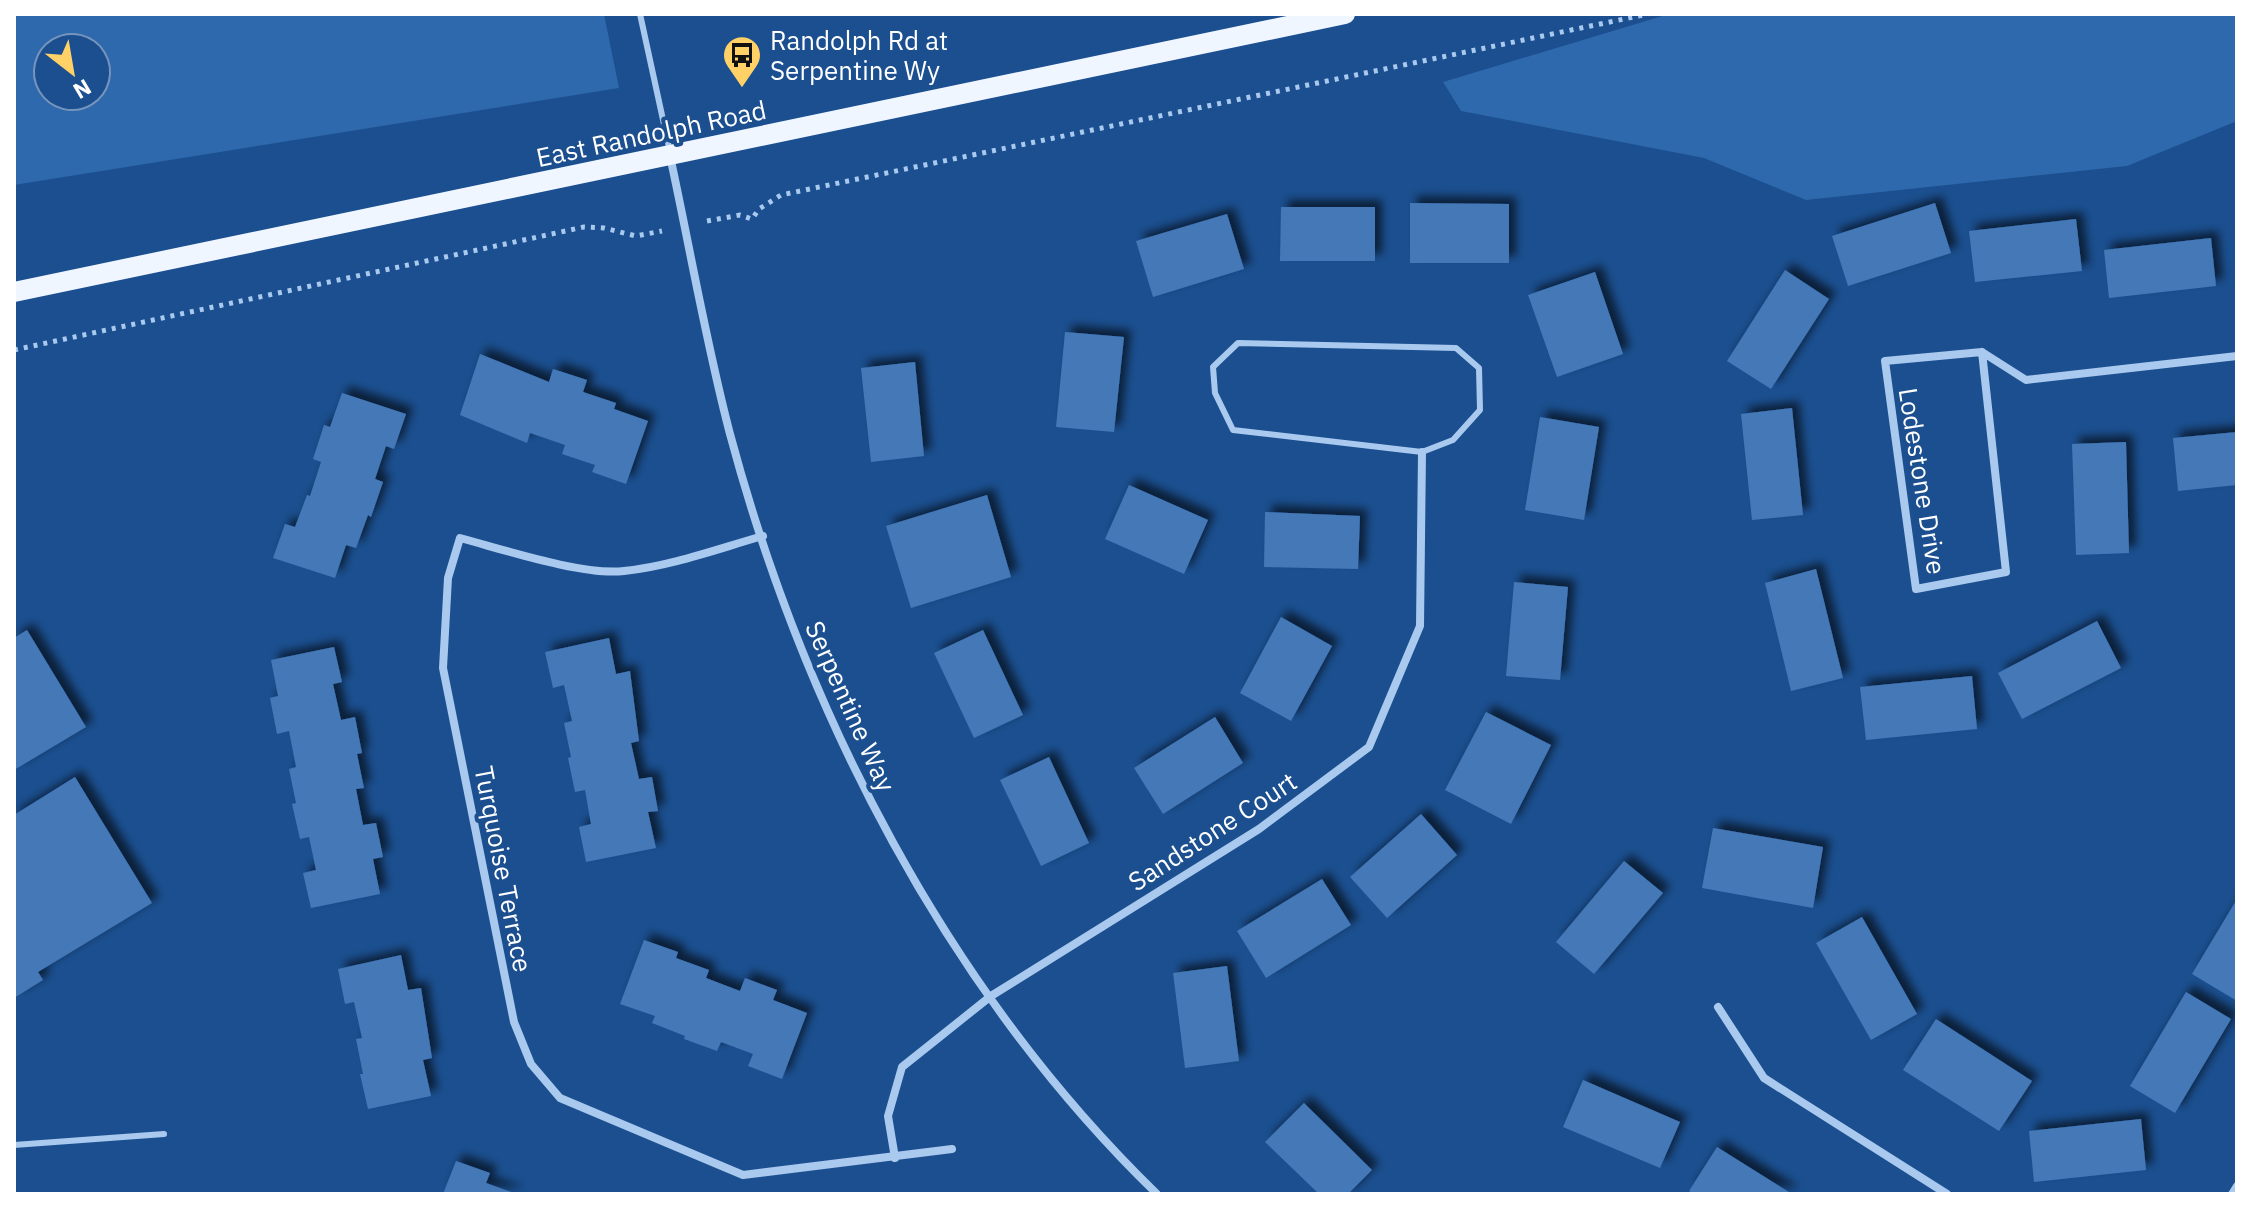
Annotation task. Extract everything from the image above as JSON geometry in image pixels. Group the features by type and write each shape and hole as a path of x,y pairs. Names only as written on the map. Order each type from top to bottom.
{"main road":[{"name":"East Randolph Road","path":"14,292 1345,14"}],"street":[{"name":"Serpentine Way","path":"670,156 730,433 783,599 834,727 895,850 991,996 1095,1134 1157,1194"},
{"name":"Lodestone Drive","path":"1982,352 2006,572 1916,589 1885,361 1982,352"},
{"path":"1982,352 2026,380 2237,356"},
{"name":"Sandstone Court","path":"895,1158 888,1116 902,1067 991,996 1259,829 1369,747 1420,626 1422,452"},
{"name":"Turquoise Terrace","path":"763,536 688,558 621,572 555,563 460,538 448,578 443,668 514,1022 531,1064 560,1098 743,1175 952,1149"},
{"path":"1718,1007 1764,1078 1947,1194"},
{"path":"2232,1194 2237,1186"}],"lane":[{"path":"640,14 670,156"},
{"path":"1238,343 1456,348 1479,368 1480,410 1453,440 1422,452 1233,430 1215,393 1213,367 1238,343"},
{"path":"14,1145 164,1134"}],"path":[{"path":"14,350 584,227 604,228 636,236 740,215 752,219 759,209 781,195 1648,14"}],"shaded area":[{"path":"14,14 604,14 619,88 14,185"},
{"path":"1669,14 2237,14 2237,121 2127,166 1806,200 1704,158 1461,111 1443,82"}],"building":[{"path":"1410,203 1509,204 1509,263 1410,263"},
{"path":"1935,203 1951,253 1848,286 1832,236"},
{"path":"1281,207 1375,207 1375,261 1280,261"},
{"path":"1227,214 1244,269 1153,297 1136,241"},
{"path":"2076,219 2082,271 1975,282 1969,231"},
{"path":"2211,238 2216,286 2109,298 2104,250"},
{"path":"1785,270 1829,299 1771,389 1727,361"},
{"path":"1595,272 1623,354 1557,377 1528,295"},
{"path":"1065,332 1124,337 1114,432 1056,427"},
{"path":"480,354 549,382 553,369 587,380 583,392 616,403 614,409 648,421 626,484 592,472 595,465 562,454 565,445 530,433 527,443 460,415"},
{"path":"915,362 924,456 871,462 861,368"},
{"path":"342,393 406,414 394,449 386,446 375,479 383,482 371,517 368,515 356,548 346,545 335,578 273,558 285,524 295,527 307,495 310,496 321,462 313,459 324,425 330,427"},
{"path":"1792,408 1803,515 1752,520 1741,414"},
{"path":"1540,417 1599,427 1584,520 1525,510"},
{"path":"2237,432 2237,485 2178,491 2173,438"},
{"path":"2126,442 2129,553 2076,555 2072,444"},
{"path":"1129,485 1208,520 1184,574 1105,539"},
{"path":"987,495 1011,577 911,608 886,526"},
{"path":"1265,512 1360,516 1358,569 1264,567"},
{"path":"1816,569 1843,678 1791,691 1765,583"},
{"path":"1514,582 1568,587 1560,680 1506,676"},
{"path":"1281,617 1332,646 1291,721 1240,693"},
{"path":"2097,621 2121,668 2022,719 1998,673"},
{"path":"27,630 86,727 14,770 14,638"},
{"path":"983,630 1023,715 974,738 934,653"},
{"path":"609,638 616,674 630,671 639,741 631,743 639,779 652,777 658,811 648,812 656,848 586,862 579,827 591,824 585,790 575,792 568,758 571,757 564,723 572,721 564,685 553,688 545,652"},
{"path":"334,647 342,682 333,684 341,720 355,717 362,753 357,754 364,788 356,789 363,825 376,823 383,857 373,859 380,894 311,908 303,873 316,870 309,837 300,839 292,804 296,803 289,769 296,767 289,731 277,734 270,698 278,696 271,660"},
{"path":"1972,676 1977,729 1866,740 1860,687"},
{"path":"1486,712 1551,745 1511,824 1445,790"},
{"path":"1215,717 1243,763 1163,814 1134,768"},
{"path":"1049,757 1089,843 1041,866 1000,780"},
{"path":"75,777 152,903 38,972 43,980 14,998 14,815"},
{"path":"1421,814 1457,855 1387,918 1350,877"},
{"path":"1713,828 1823,847 1813,908 1702,888"},
{"path":"1624,861 1663,893 1594,974 1556,942"},
{"path":"1322,879 1351,925 1266,978 1237,931"},
{"path":"2237,899 2237,1001 2192,974"},
{"path":"1862,917 1917,1014 1871,1040 1816,943"},
{"path":"644,940 678,952 676,958 709,970 706,978 740,991 745,978 777,990 773,1000 807,1013 782,1079 748,1066 753,1054 721,1042 717,1051 684,1039 685,1036 652,1023 655,1016 620,1004"},
{"path":"401,955 408,990 421,988 432,1058 423,1060 431,1096 368,1109 356,1039 362,1038 354,1002 345,1004 338,969"},
{"path":"1227,966 1239,1061 1185,1068 1173,973"},
{"path":"2186,992 2231,1019 2175,1113 2130,1086"},
{"path":"1936,1019 2032,1081 1999,1131 1903,1070"},
{"path":"1583,1080 1680,1122 1660,1168 1563,1127"},
{"path":"1304,1103 1372,1170 1348,1194 1319,1194 1265,1142"},
{"path":"2141,1119 2146,1170 2034,1182 2029,1131"},
{"path":"1717,1147 1792,1194 1694,1194 1689,1191"},
{"path":"456,1161 490,1173 486,1183 517,1194 443,1194"}],"place":[{"name":"Randolph Rd at Serpentine Wy","path":"742,89"}]}
